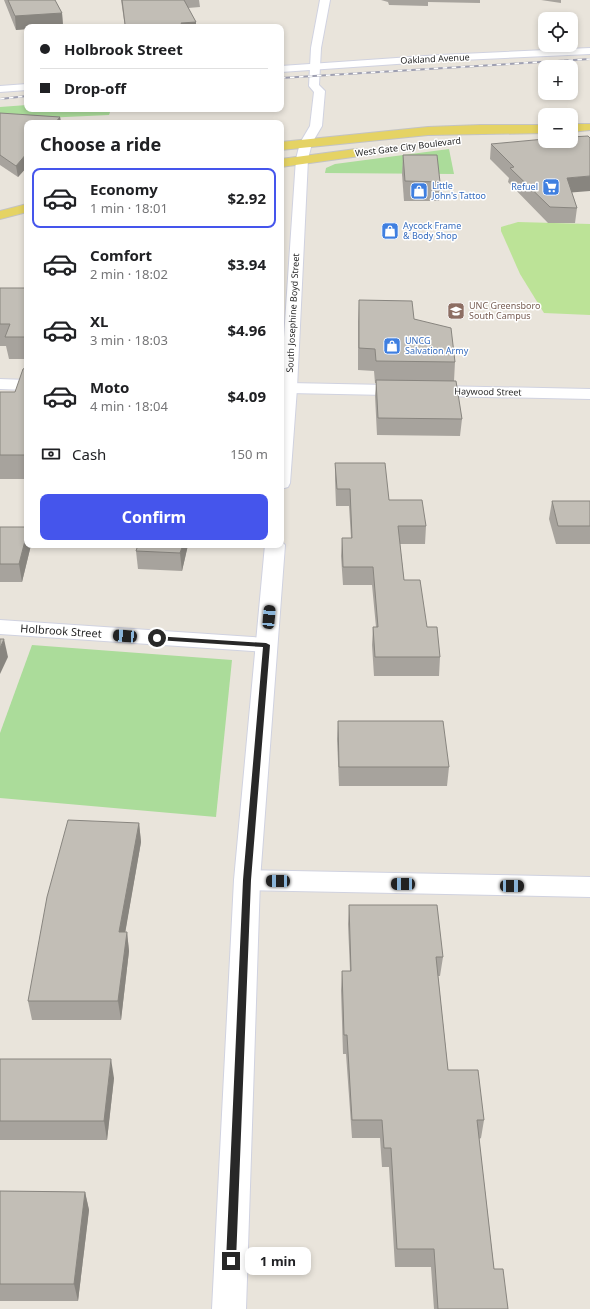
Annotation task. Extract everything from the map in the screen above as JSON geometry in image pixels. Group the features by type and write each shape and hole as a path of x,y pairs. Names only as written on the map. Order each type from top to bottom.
{"main road":[{"name":"South Josephine Boyd Street","path":"284,430 302,160 306,143 316,126 320,91 310,91 316,67 316,48 325,0"},
{"name":"Oakland Avenue","path":"284,69 590,51"},
{"path":"0,89 24,87"},
{"name":"South Josephine Boyd Street","path":"302,125 306,143"},
{"path":"578,128 590,127"},
{"name":"West Gate City Boulevard","path":"284,146 428,131 480,129 538,130"},
{"name":"West Gate City Boulevard","path":"450,142 538,130"},
{"name":"West Gate City Boulevard","path":"284,163 364,152"},
{"path":"0,215 24,209"},
{"path":"0,384 24,385"},
{"name":"Haywood Street","path":"286,395 590,394"},
{"path":"230,1309 247,880 275,548"},
{"name":"Holbrook Street","path":"0,627 266,645"},
{"path":"247,880 590,888"}],"green space":[{"path":"24,105 24,112 110,112 109,115 0,120 0,107"},
{"path":"449,149 454,174 325,173 326,168 335,164"},
{"path":"518,222 590,224 590,315 544,313 520,274 501,231 501,227"},
{"path":"32,645 232,660 216,817 0,798 0,733"}],"building":[{"path":"8,0 55,0 62,13 15,16"},
{"path":"122,0 184,0 196,22 182,24 125,24"},
{"path":"0,113 60,117 58,120 24,120 24,157 16,166 0,155"},
{"path":"588,136 590,138 590,176 567,178 577,208 550,207 510,168 514,167 491,144 538,140 538,148 578,148 578,137"},
{"path":"403,155 437,155 440,182 405,181"},
{"path":"0,288 24,288 24,337 5,337 10,324 0,324"},
{"path":"359,300 412,301 414,319 451,328 455,362 376,361 375,349 359,348"},
{"path":"23,369 24,455 0,455 0,392 15,392"},
{"path":"376,380 456,381 462,419 378,418"},
{"path":"335,463 385,463 389,500 422,500 426,526 398,526 404,580 420,580 427,627 437,627 440,657 375,657 373,627 378,627 373,567 343,567 342,538 352,538 350,489 337,489"},
{"path":"552,501 590,501 590,526 558,526"},
{"path":"0,527 24,527 24,545 19,564 0,564"},
{"path":"137,548 182,548 180,553 136,551"},
{"path":"0,639 4,639 0,648"},
{"path":"338,721 443,721 449,767 339,767"},
{"path":"68,820 139,823 119,932 127,932 118,1001 28,1001 47,897"},
{"path":"349,905 437,905 443,957 436,957 448,1070 478,1070 484,1120 477,1120 494,1269 503,1269 508,1309 438,1309 434,1249 397,1249 391,1148 384,1148 382,1120 352,1120 347,1035 344,1035 342,971 351,971"},
{"path":"0,1059 111,1059 104,1121 0,1121"},
{"path":"0,1191 85,1192 74,1284 0,1284"}],"railway":[{"path":"284,78 590,59"},
{"path":"0,99 24,96"}],"place":[{"name":"Refuel","path":"551,187"},
{"name":"Little John's Tattoo","path":"419,191"},
{"name":"Aycock Frame & Body Shop","path":"390,231"},
{"name":"UNC Greensboro South Campus","path":"456,311"},
{"name":"UNCG Salvation Army","path":"392,346"}],"route":[{"path":"157,638 266,645 247,880 231,1261"}]}
